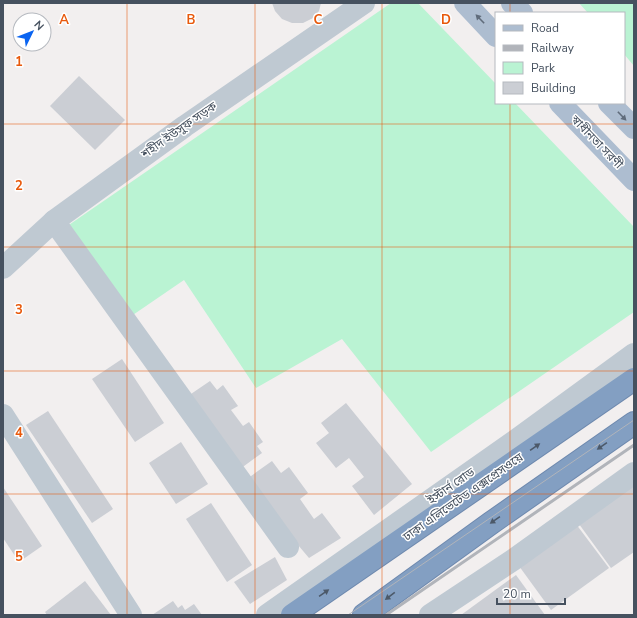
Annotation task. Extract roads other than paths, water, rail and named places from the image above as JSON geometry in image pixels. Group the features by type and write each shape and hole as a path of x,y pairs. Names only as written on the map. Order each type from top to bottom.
{"highway":[{"name":"ঢাকা এলিভেটেড এক্সপ্রেসওয়ে","path":"292,615 634,379"},
{"path":"364,615 491,523 634,424"}],"main road":[{"path":"465,3 495,35"},
{"path":"512,3 521,12"},
{"name":"স্বাধীনতা সরণী","path":"561,104 634,180"},
{"path":"611,104 634,128"}],"street":[{"name":"শহীদ ইউসুফ সড়ক","path":"3,268 54,221 185,126 364,3"},
{"path":"54,221 288,547"},
{"name":"ইস্টার্ন রোড","path":"267,615 516,440 634,354"},
{"path":"3,415 131,615"},
{"path":"430,615 513,560 634,473"}],"tram line":[{"path":"348,615 634,420"}],"railway":[{"path":"386,615 634,445"}]}
